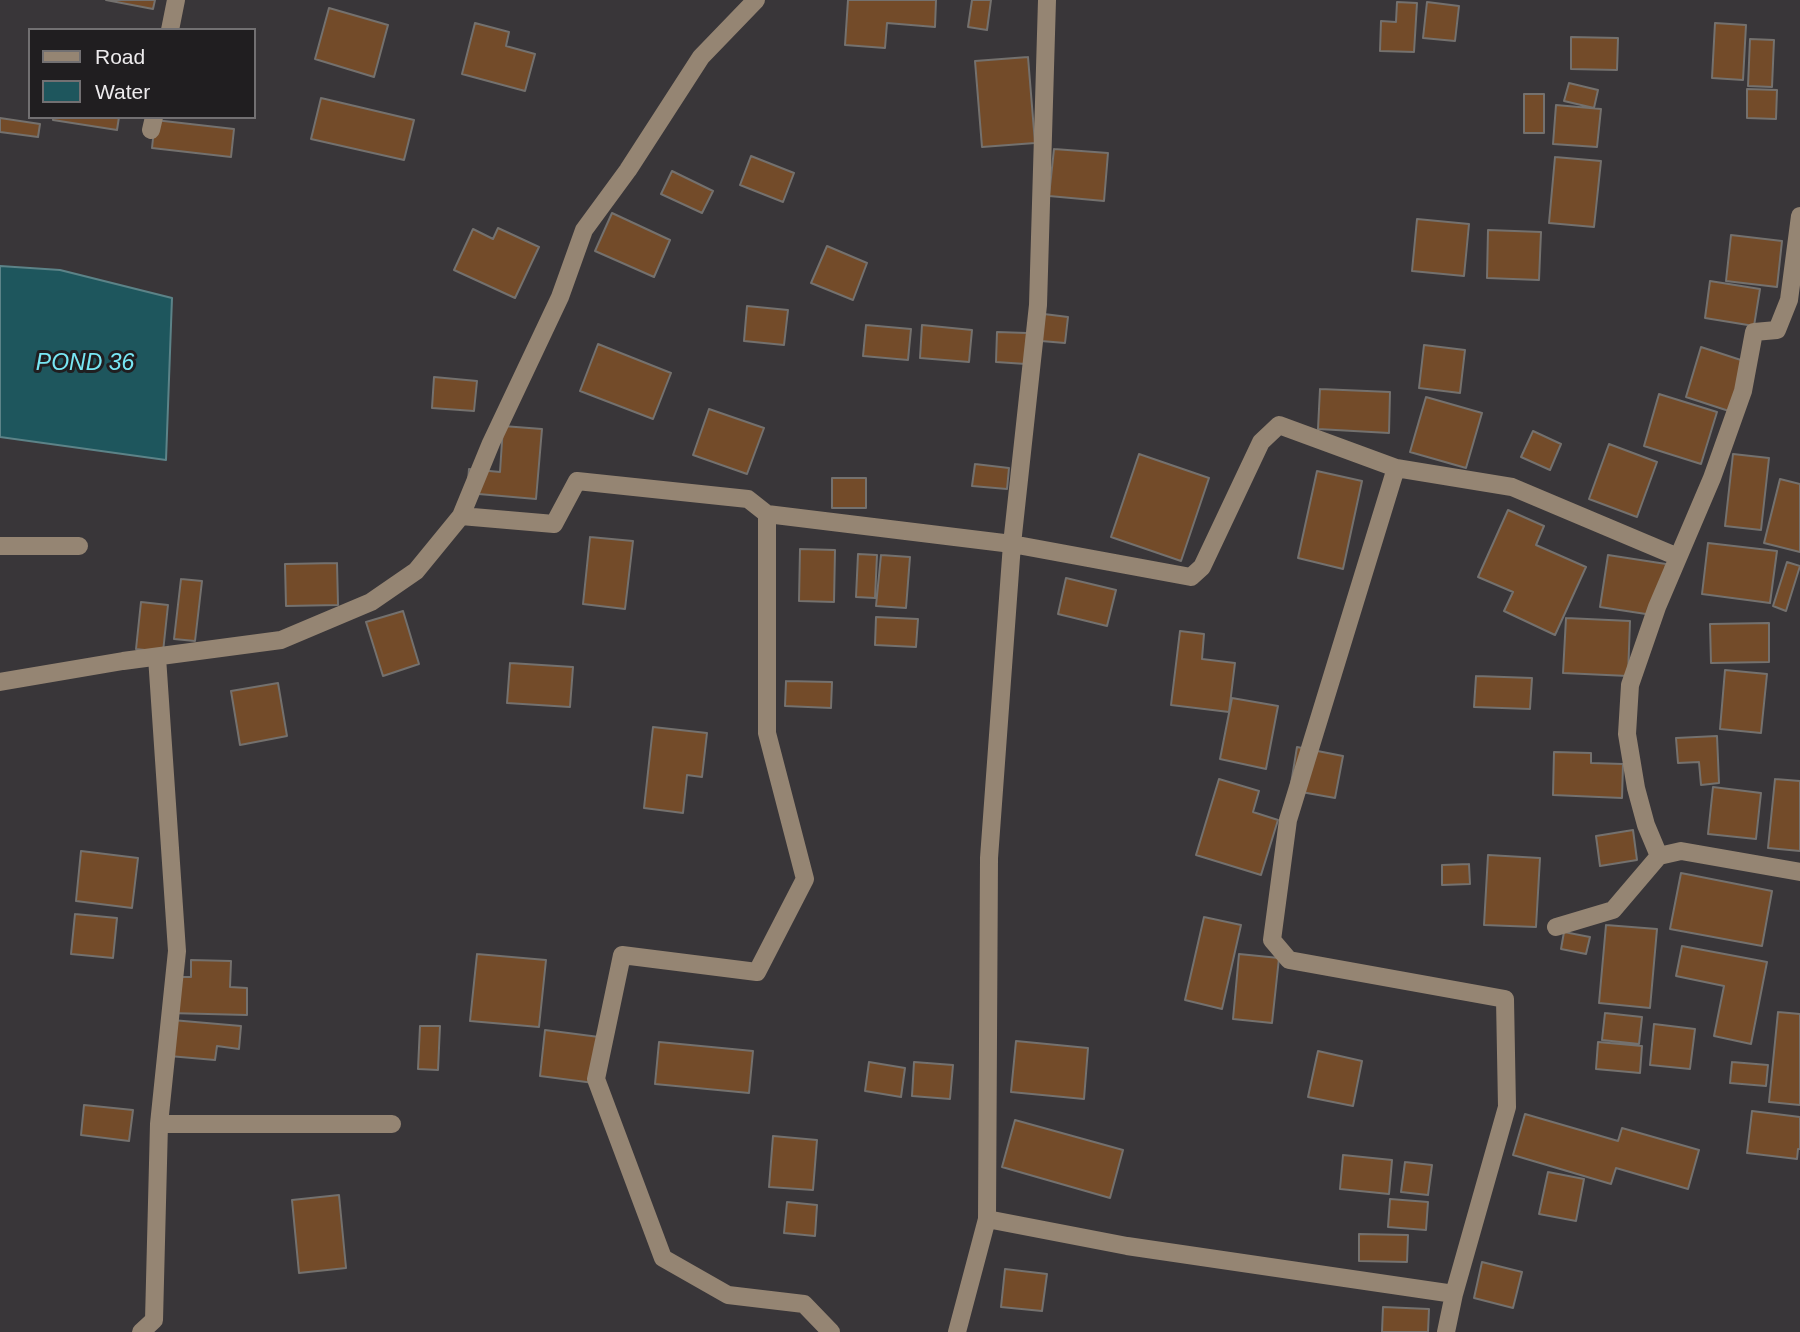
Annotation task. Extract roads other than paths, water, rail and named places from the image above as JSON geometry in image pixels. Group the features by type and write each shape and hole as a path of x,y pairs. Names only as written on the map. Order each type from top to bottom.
{"street":[{"path":"170,28 176,0"},
{"path":"0,682 281,640 371,602 416,571 461,516 491,443 561,298 584,230 628,170 701,57 756,0"},
{"path":"957,1332 987,1219 989,859 1012,544 1038,305 1047,0"},
{"path":"1659,856 1646,825 1626,734 1630,685 1657,607 1712,478 1743,391 1754,332 1777,330 1789,300 1800,216"},
{"path":"461,516 554,524 577,481 748,499 767,514 1012,544 1191,577 1202,567 1261,442 1279,425 1396,468 1512,487 1678,557"},
{"path":"1396,468 1288,820 1272,940 1289,960 1505,999 1507,1107 1454,1294 1446,1332"},
{"path":"767,514 767,733 805,879 757,972 622,955 596,1079 663,1258 728,1295 804,1304 831,1332"},
{"path":"0,546 79,546"},
{"path":"141,1332 153,1320 159,1124 177,950 157,657"},
{"path":"1556,927 1613,910 1659,856 1681,851 1800,872"},
{"path":"159,1124 392,1124"},
{"path":"987,1219 1127,1246 1454,1294"}],"water":[{"name":"POND 36","path":"0,266 60,270 172,298 166,460 0,437"}]}
